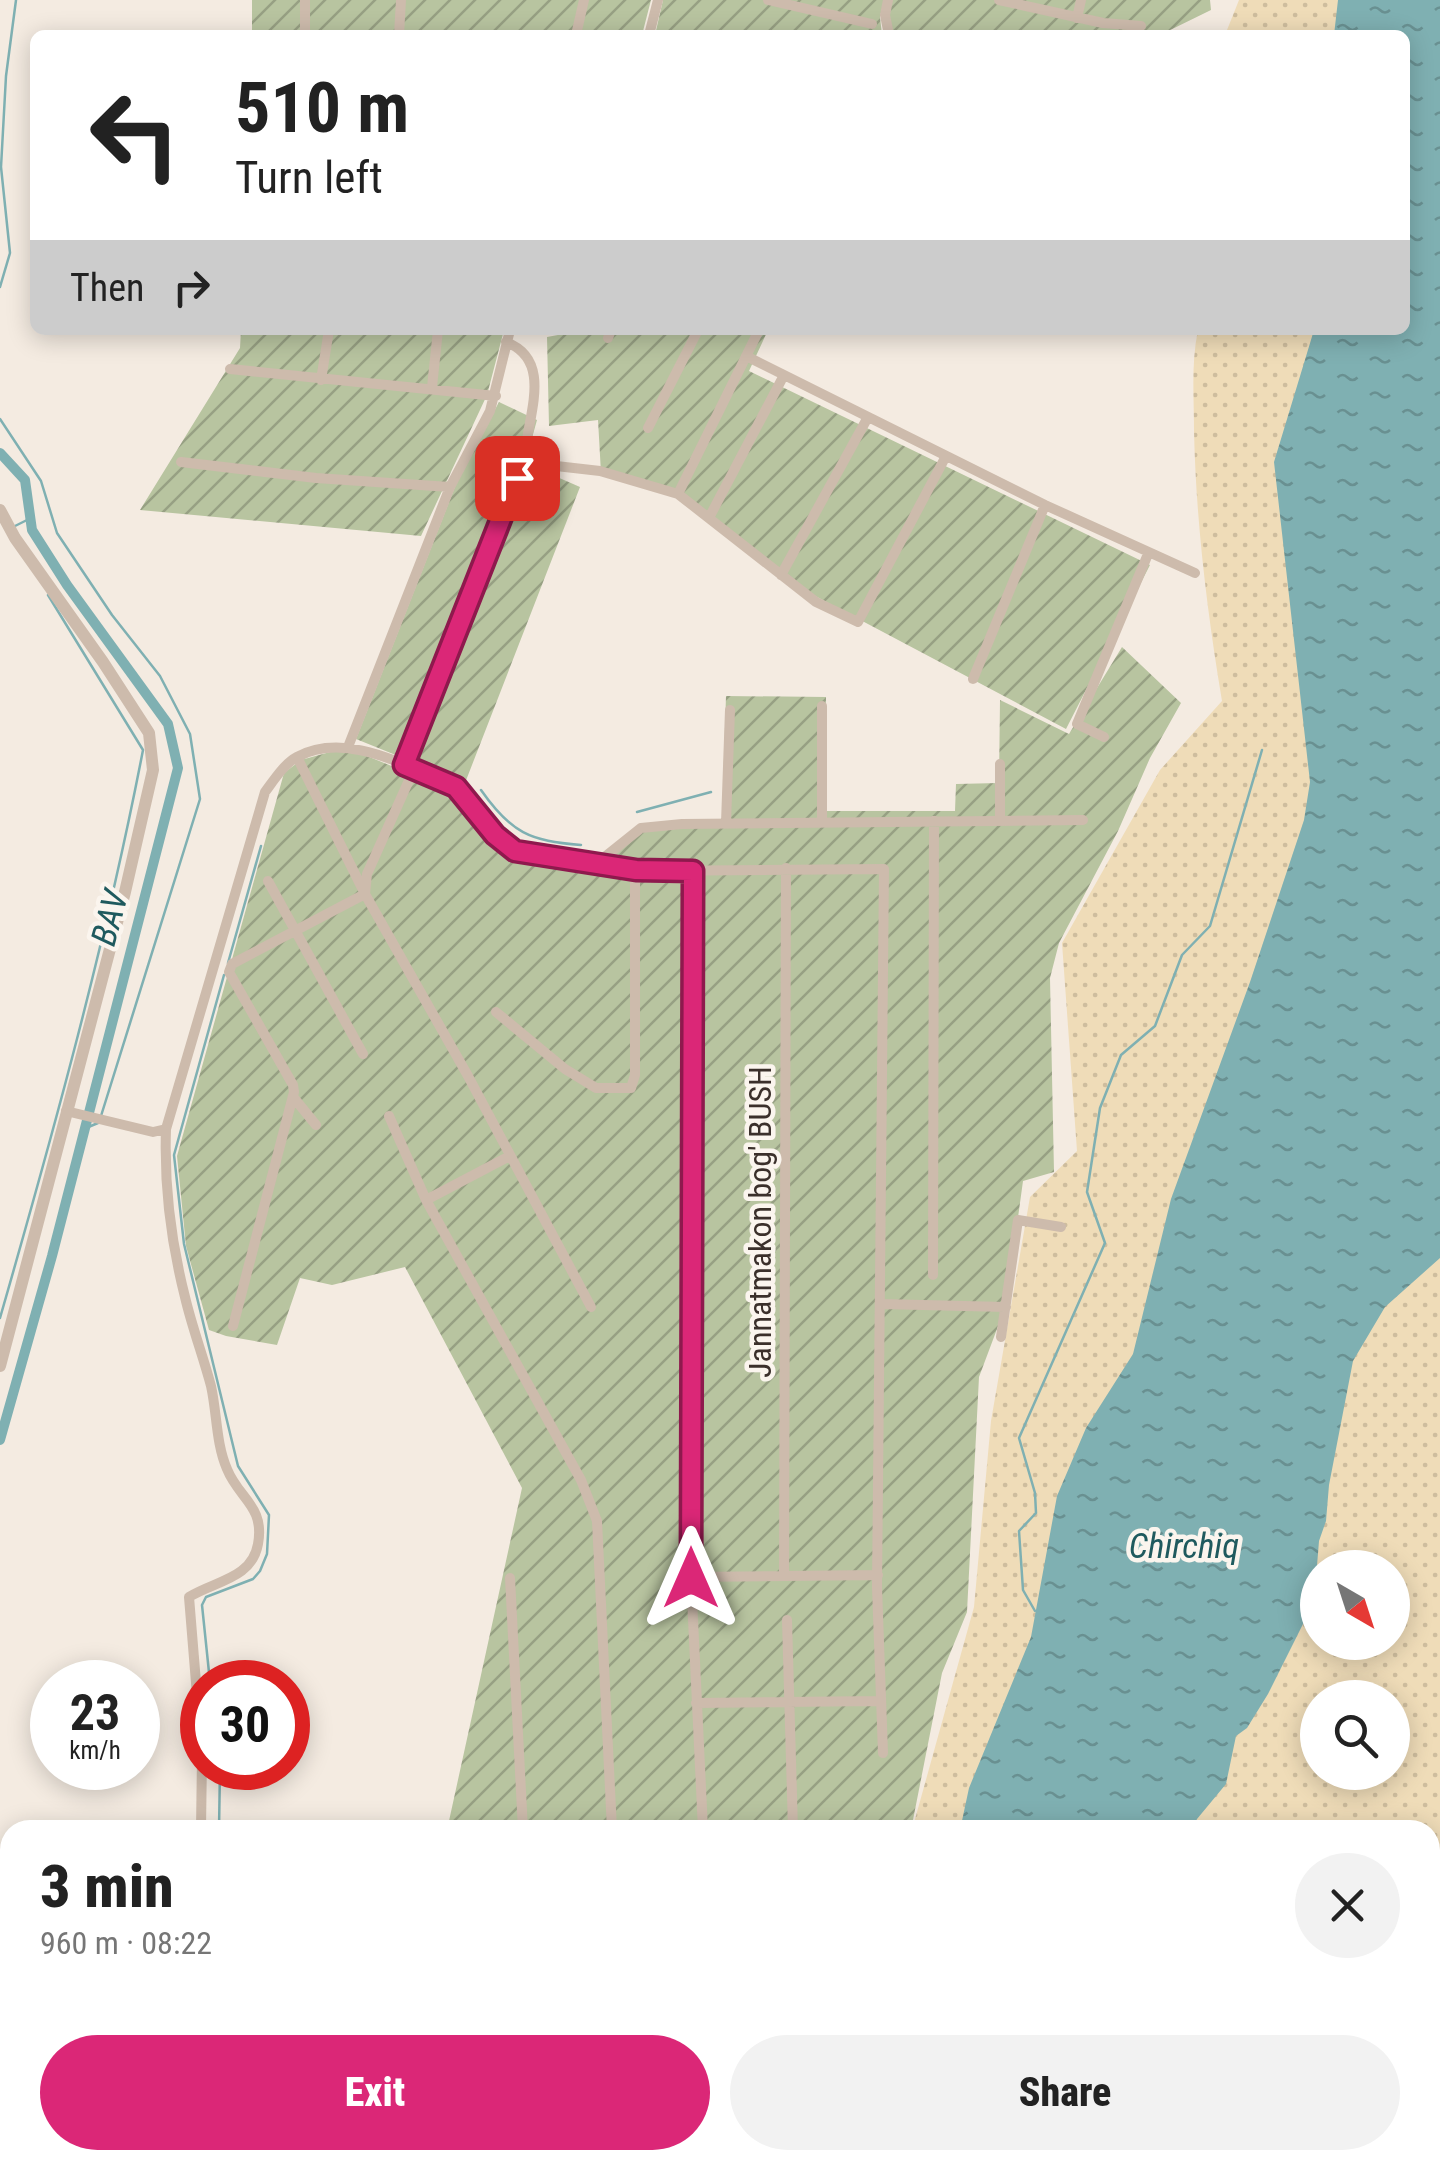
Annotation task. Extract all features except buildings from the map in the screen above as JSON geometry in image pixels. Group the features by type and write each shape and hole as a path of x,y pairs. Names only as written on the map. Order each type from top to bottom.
{"street":[{"path":"305,0 305,30"},
{"path":"399,30 401,0"},
{"path":"577,30 584,0"},
{"path":"651,30 658,0"},
{"path":"768,0 872,24"},
{"path":"887,30 888,0"},
{"path":"999,0 1077,18 1101,29 1141,26"},
{"path":"1077,18 1081,0"},
{"path":"321,380 328,335"},
{"path":"432,387 437,335"},
{"path":"348,747 450,488 496,396 508,335"},
{"path":"648,428 695,335"},
{"path":"678,494 756,335"},
{"path":"506,342 530,357 535,371 525,460 530,464 600,471 678,494 816,602 858,622 946,456"},
{"path":"746,356 1045,506 1195,573"},
{"path":"230,369 496,396"},
{"path":"710,516 784,375"},
{"path":"781,575 868,417"},
{"path":"181,462 450,488"},
{"path":"365,894 367,874 517,478"},
{"path":"973,680 1045,506"},
{"path":"0,510 15,538 136,712 153,750 147,804 72,1112 0,1366"},
{"path":"1104,738 1078,724 1148,554"},
{"path":"822,706 822,822"},
{"path":"726,822 730,710"},
{"path":"201,1820 202,1756 188,1597 246,1570 258,1544 258,1513 226,1468 211,1388 184,1296 164,1180 166,1129 265,792 297,757 327,748 348,747 456,787 506,846 526,854 636,870 884,869 878,1575 883,1752"},
{"path":"297,757 365,894 468,1076 590,1306"},
{"path":"1000,764 1000,820"},
{"path":"932,1274 934,820"},
{"path":"596,864 641,828 726,822 1082,820"},
{"name":"Jannatmakon bog' BUSH","path":"784,1576 786,868"},
{"path":"496,1012 565,1069 596,1088 630,1088 635,1076 636,870"},
{"path":"693,871 691,1578 702,1820"},
{"path":"268,881 363,1054"},
{"path":"229,972 232,964 365,894"},
{"path":"213,967 229,972 294,1085 294,1098 234,1326"},
{"path":"294,1098 316,1125"},
{"path":"72,1112 153,1132 166,1129"},
{"path":"389,1116 426,1200 581,1480 597,1521 612,1820"},
{"path":"426,1200 508,1157"},
{"path":"1001,1337 1018,1220 1061,1228"},
{"path":"881,1304 1006,1307"},
{"path":"691,1578 878,1575"},
{"path":"510,1578 522,1820"},
{"path":"787,1620 793,1820"},
{"path":"696,1703 879,1701"}],"sand":[{"path":"1239,0 1440,0 1440,1820 915,1820 974,1607 991,1421 1030,1197 1077,1151 1062,943 1160,770 1222,701 1197,498 1193,380 1197,335 1410,335 1410,30 1227,30"}],"green space":[{"path":"252,0 651,0 643,30 252,30"},
{"path":"663,0 884,0 881,30 656,30"},
{"path":"887,0 1210,0 1211,10 1170,30 884,30"},
{"path":"241,335 503,335 487,395 421,536 140,510 240,348"},
{"path":"766,335 749,371 1150,565 1066,729 783,579 682,496 601,473 598,420 549,426 547,337"},
{"path":"499,402 537,420 525,463 580,487 465,783 356,739 458,479"},
{"path":"1122,647 1181,703 1059,943 1050,978 1054,1172 1023,1181 1006,1305 979,1377 967,1612 942,1673 913,1820 449,1820 522,1488 405,1267 332,1285 300,1278 277,1345 209,1330 186,1246 177,1156 284,773 301,760 330,752 357,752 446,788 503,851 530,860 597,863 641,830 722,821 726,696 826,697 824,811 955,811 956,784 999,783 1000,700 1069,734"}],"water":[{"name":"Chirchiq","path":"1338,0 1440,0 1440,1258 1385,1307 1353,1361 1318,1550 1300,1550 1300,1630 1268,1694 1247,1728 1236,1736 1226,1784 1197,1820 962,1820 969,1788 1031,1637 1057,1496 1086,1428 1133,1354 1171,1199 1304,820 1310,782 1274,462 1312,335 1410,335 1410,30 1335,30"}],"waterway":[{"path":"0,287 10,253 1,167 6,76 16,0"},
{"path":"0,419 41,481 57,533 112,615 160,676 190,734 200,799 101,1116"},
{"name":"BAV","path":"0,453 25,480 32,530 168,724 178,768 52,1256 0,1440"},
{"path":"15,526 31,518"},
{"path":"0,1318 78,1036 143,750 48,595"},
{"path":"1035,1611 1023,1590 1019,1531 1036,1513 1035,1493 1019,1438 1105,1243 1087,1192 1100,1108 1121,1055 1155,1026 1182,955 1210,926 1262,750"},
{"path":"481,790 502,816 523,832 548,841 581,845"},
{"path":"637,812 711,792"},
{"path":"228,963 261,846"},
{"path":"208,1660 202,1605 206,1597 253,1579 260,1571 267,1554 269,1515 238,1466 184,1244 174,1155 224,975"},
{"path":"86,1128 98,1123"},
{"path":"219,1820 220,1790"}],"route":[{"path":"517,478 404,765 456,787 495,835 515,851 636,870 693,871 691,1578"}]}
